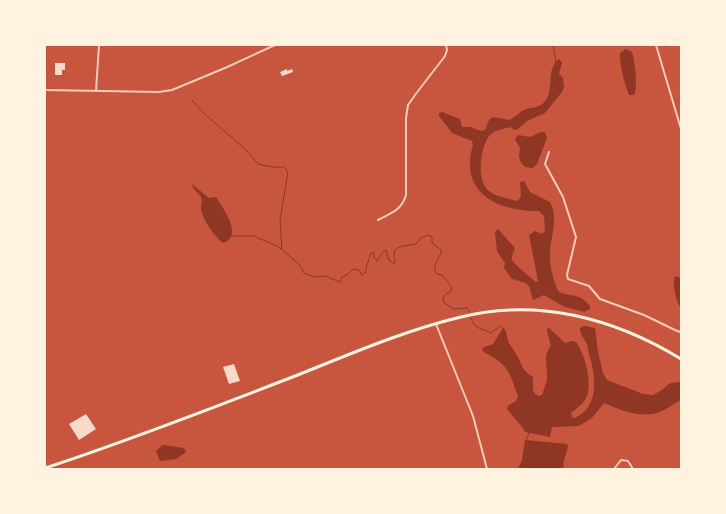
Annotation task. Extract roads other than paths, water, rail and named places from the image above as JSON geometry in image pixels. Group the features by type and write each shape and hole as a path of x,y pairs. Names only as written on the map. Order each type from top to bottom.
{"main road":[{"path":"45,468 225,403 399,336 469,315 526,310 567,314 623,329 654,343 681,359"}],"street":[{"path":"96,91 99,45"},
{"path":"45,90 159,92 172,90 276,45"},
{"path":"378,220 398,210 404,203 406,195 406,118 408,105 445,56 446,45"},
{"path":"656,45 681,129"},
{"path":"549,152 545,164 562,197 576,237 567,275 568,279 589,286 600,299 644,315 680,332 681,330"},
{"path":"436,324 473,416 487,469"},
{"path":"614,469 621,460 628,461 633,469"}],"waterway":[{"path":"553,45 556,62"},
{"path":"192,100 208,117 243,147 258,164 284,167 288,172 280,220 282,249"},
{"path":"231,236 254,236 279,247 299,264 304,273 315,277 325,276 340,282 342,277 353,269 359,270 362,275 366,272 371,253 374,252 374,257 377,261 386,250 389,260 395,263 394,254 397,248 416,244 421,238 428,235 432,237 432,243 441,250 435,271 437,274 442,275 452,288 443,298 444,303 454,309 467,308 470,312"},
{"path":"471,318 474,325 491,333 500,326 505,330"},
{"path":"526,441 529,433"}]}
